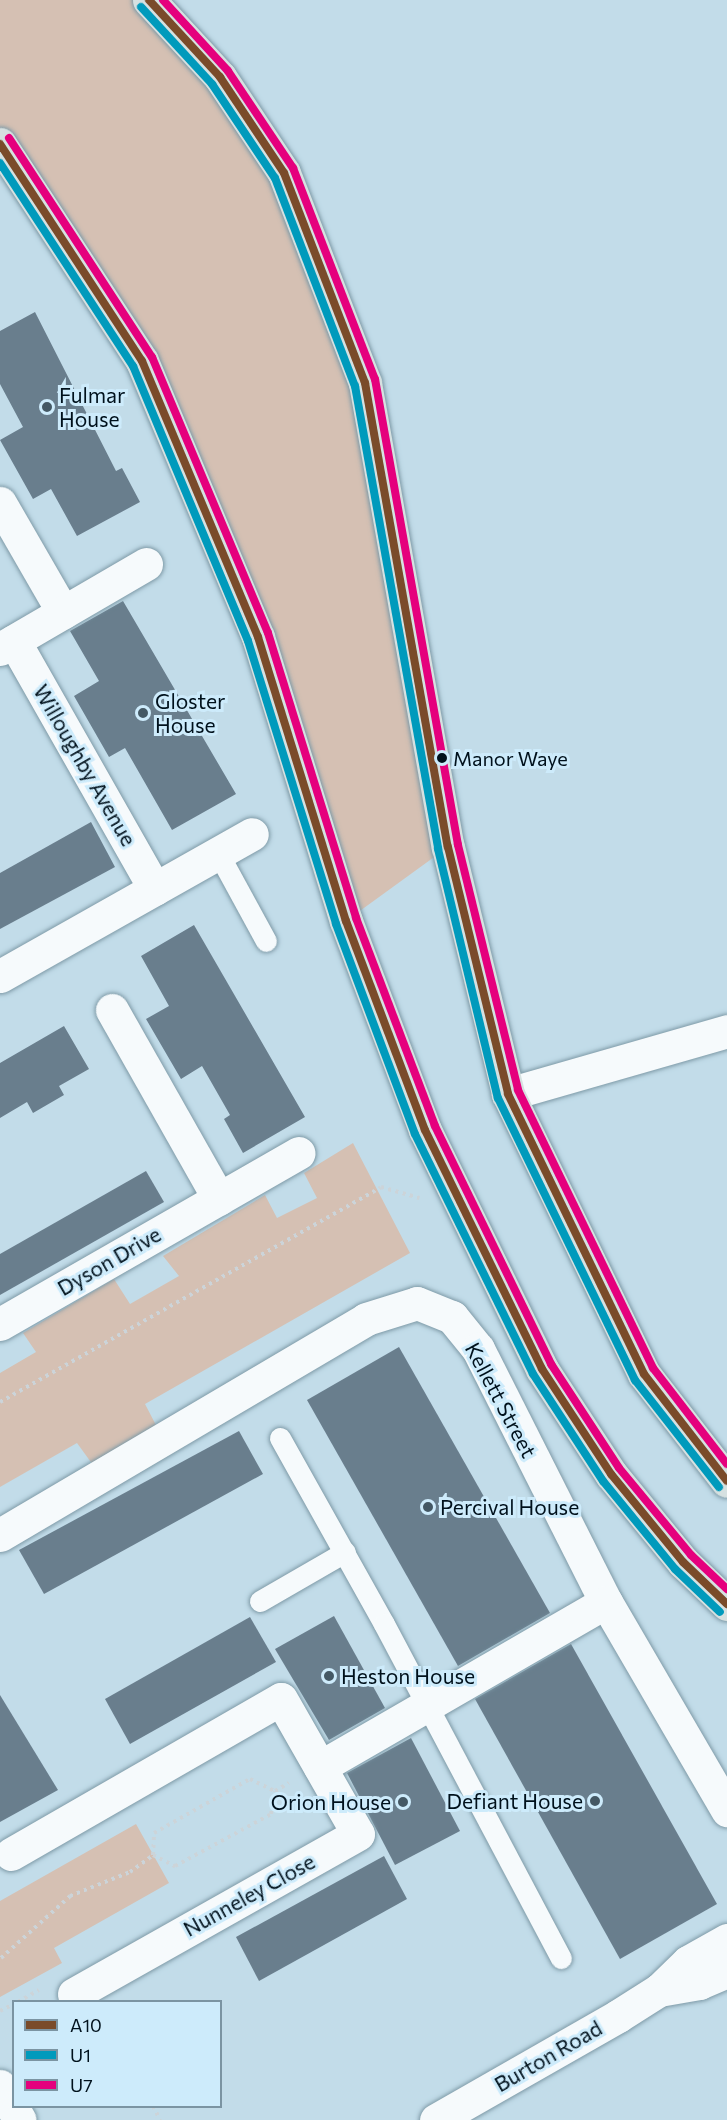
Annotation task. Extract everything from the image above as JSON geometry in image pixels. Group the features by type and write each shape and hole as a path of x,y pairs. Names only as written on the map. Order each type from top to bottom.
{"main road":[{"path":"160,3 220,77 284,173 365,383 448,847 508,1094 644,1374 727,1481"},
{"path":"0,144 142,361 258,637 346,921 425,1130 542,1369 611,1474 683,1562 727,1604"}],"street":[{"path":"0,503 63,612"},
{"path":"7,645 146,564"},
{"name":"Willoughby Avenue","path":"7,645 155,889"},
{"path":"0,976 252,834"},
{"path":"111,1010 219,1199"},
{"path":"508,1094 727,1031"},
{"name":"Dyson Drive","path":"0,1324 299,1153"},
{"name":"Kellett Street","path":"0,1535 366,1319 417,1303 452,1317 478,1349 606,1602 727,1810"},
{"path":"320,1767 423,1704 606,1602"},
{"name":"Nunneley Close","path":"11,1854 281,1699 358,1834 74,1994"},
{"name":"Burton Road","path":"436,2120 659,1990 688,1962 727,1940"},
{"name":"Burton Road","path":"659,1990 699,1983 727,1971"},
{"path":"0,2086 12,2106"}],"lane":[{"path":"218,853 266,941"},
{"path":"280,1438 345,1552 423,1704 561,1958"},
{"path":"260,1601 345,1552"}],"path":[{"path":"0,1402 381,1187 420,1199"},
{"path":"275,1791 320,1767"},
{"path":"153,1855 154,1833 250,1779 275,1791"},
{"path":"153,1855 175,1866 271,1814 275,1791"},
{"path":"1,1958 70,1896 130,1872 153,1855"}],"shaded area":[{"path":"0,0 149,0 284,173 365,383 448,847 346,921 142,361 0,144"},
{"path":"353,1143 410,1253 145,1404 158,1429 93,1465 77,1443 0,1487 0,1373 36,1352 23,1333 114,1279 130,1304 179,1276 163,1256 265,1195 277,1218 317,1198 304,1173"},
{"path":"136,1824 169,1883 54,1948 62,1963 0,1997 0,1901"}],"building":[{"name":"Fulmar House","path":"35,312 116,471 122,468 140,502 77,536 51,489 33,499 0,440 23,427 0,384 0,331"},
{"name":"Gloster House","path":"123,601 236,794 172,830 125,748 109,757 74,696 99,681 70,631"},
{"path":"91,822 115,867 0,929 0,873"},
{"path":"194,925 305,1117 243,1153 224,1119 230,1115 202,1066 181,1079 146,1019 169,1006 141,956"},
{"path":"64,1026 89,1069 59,1086 64,1095 33,1113 27,1102 0,1118 0,1063"},
{"path":"146,1171 164,1202 0,1295 0,1254"},
{"name":"Percival House","path":"399,1347 550,1613 458,1666 307,1400"},
{"path":"239,1431 263,1474 44,1594 19,1550"},
{"name":"Heston House","path":"334,1616 385,1708 329,1740 275,1649"},
{"path":"250,1617 276,1662 130,1744 105,1699"},
{"name":"Defiant House","path":"571,1644 717,1904 620,1959 475,1699"},
{"path":"0,1695 58,1790 0,1822"},
{"name":"Orion House","path":"411,1738 460,1831 395,1865 347,1773"},
{"path":"384,1856 407,1899 259,1981 236,1937"}],"transit line":[{"name":"A10","path":"149,0 220,77 284,173 365,383 448,847 508,1094 644,1374 727,1481"},
{"name":"U7","path":"163,0 228,71 293,168 375,379 458,845 518,1090 653,1368 727,1464"},
{"name":"U1","path":"141,7 212,84 275,178 355,386 438,849 498,1098 635,1380 719,1487"},
{"name":"U7","path":"9,138 152,357 268,633 356,918 435,1126 551,1364 619,1468 691,1555 727,1589"},
{"name":"A10","path":"0,144 142,361 258,637 346,921 425,1130 542,1369 611,1474 683,1562 727,1604"},
{"name":"U1","path":"0,163 133,366 248,641 336,924 415,1134 533,1374 603,1481 675,1569 720,1612"}],"place":[{"name":"Fulmar House","path":"47,407"},
{"name":"Gloster House","path":"143,713"},
{"name":"Manor Waye","path":"442,758"},
{"name":"Percival House","path":"428,1507"},
{"name":"Heston House","path":"329,1676"},
{"name":"Defiant House","path":"595,1801"},
{"name":"Orion House","path":"403,1802"}]}
